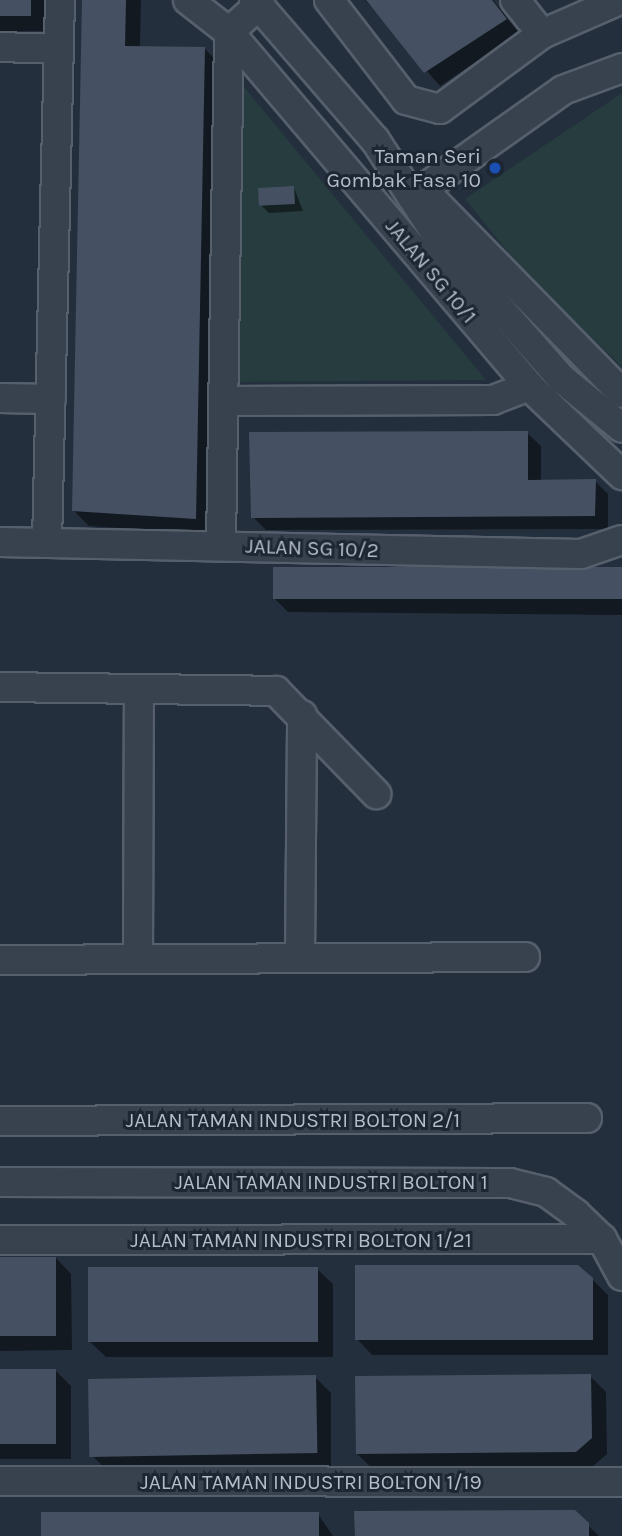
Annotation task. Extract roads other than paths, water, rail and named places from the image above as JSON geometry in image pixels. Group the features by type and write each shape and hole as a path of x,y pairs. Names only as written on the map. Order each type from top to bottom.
{"street":[{"path":"47,543 60,0"},
{"name":"JALAN SG 10/1","path":"188,0 229,32 529,386 622,475"},
{"path":"329,0 406,100 440,109 542,34 620,0"},
{"path":"515,0 542,34"},
{"path":"221,546 229,32 257,2 417,193 622,393"},
{"path":"0,47 59,49"},
{"path":"417,193 562,90 622,68"},
{"path":"417,193 442,243 562,379 622,428"},
{"path":"224,401 493,400 529,386"},
{"path":"0,398 51,399"},
{"name":"JALAN SG 10/2","path":"0,542 581,554 622,540"},
{"path":"0,687 276,691 376,794"},
{"path":"138,958 139,689"},
{"path":"300,957 302,715"},
{"path":"0,960 525,957"},
{"name":"JALAN TAMAN INDUSTRI BOLTON 2/1","path":"0,1121 586,1118"},
{"name":"JALAN TAMAN INDUSTRI BOLTON 1","path":"0,1182 510,1182 546,1192 602,1240 622,1276"},
{"name":"JALAN TAMAN INDUSTRI BOLTON 1/21","path":"0,1240 602,1240"},
{"name":"JALAN TAMAN INDUSTRI BOLTON 1/19","path":"0,1481 622,1482"}],"place":[{"name":"Taman Seri Gombak Fasa 10","path":"495,168"}]}
